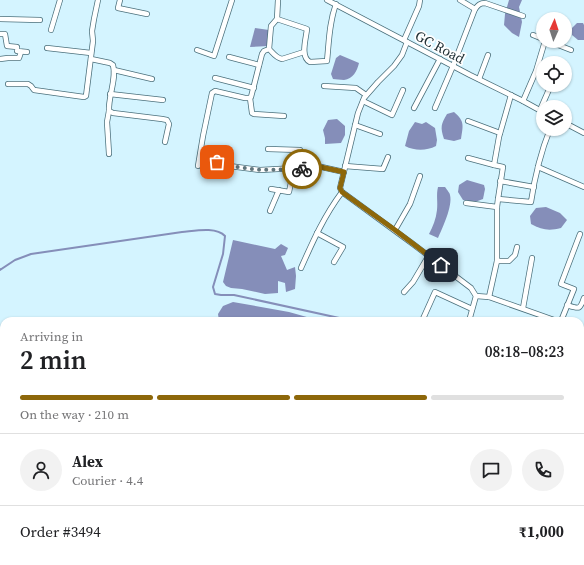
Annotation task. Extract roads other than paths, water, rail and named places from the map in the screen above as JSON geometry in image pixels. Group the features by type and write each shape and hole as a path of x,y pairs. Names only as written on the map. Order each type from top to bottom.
{"street":[{"path":"51,30 60,0"},
{"path":"8,84 28,84 34,90 84,97 86,96 93,42 92,31 98,0"},
{"path":"118,0 118,8 148,14"},
{"path":"197,50 214,56 232,0"},
{"path":"278,0 277,19 271,26 269,49 278,59 304,52"},
{"name":"GC Road","path":"327,0 536,108"},
{"path":"277,19 307,29 304,52 307,62 327,61 329,34 333,12 342,0"},
{"path":"420,0 405,41 402,55 394,66 366,95 363,101 358,113 340,188 342,192 429,255 471,288 476,296 470,317"},
{"path":"460,0 475,9"},
{"path":"435,108 475,9 478,5 485,3 523,16"},
{"path":"0,19 40,20"},
{"path":"0,34 6,34 7,46 17,47 17,51 27,52"},
{"path":"47,48 91,54"},
{"path":"523,101 536,71 543,48"},
{"path":"566,48 571,50"},
{"path":"269,49 264,51 262,54 254,88 250,98 252,113 284,116"},
{"path":"0,59 19,58 21,52"},
{"path":"478,79 488,55"},
{"path":"229,57 259,65"},
{"path":"91,59 114,65 107,122 109,154"},
{"path":"414,108 440,59"},
{"path":"114,70 152,80"},
{"path":"215,78 254,88"},
{"path":"324,86 356,88 366,95"},
{"path":"363,101 392,115 403,90"},
{"path":"198,166 212,93 215,92 250,98"},
{"path":"110,94 163,100"},
{"path":"494,165 500,133 511,95"},
{"path":"109,111 113,113 167,120 169,124 165,142"},
{"path":"468,121 500,133"},
{"path":"355,125 380,134"},
{"path":"572,126 584,132"},
{"path":"498,199 531,202 542,149 547,136"},
{"path":"217,150 217,162 222,165 260,170 296,168 315,170 316,166 344,172"},
{"path":"268,150 300,150 289,192 271,189"},
{"path":"345,166 383,169 388,157"},
{"path":"468,158 503,167 497,207 497,261 489,296"},
{"path":"538,167 584,187"},
{"path":"395,230 410,204 420,176"},
{"path":"500,181 534,187"},
{"path":"270,211 278,190"},
{"path":"301,268 317,233 332,206 342,192"},
{"path":"466,203 497,207"},
{"path":"317,233 342,247 334,262"},
{"path":"562,317 574,289 561,284 580,234"},
{"path":"497,261 509,261 515,255 517,247"},
{"path":"404,292 413,282 429,255"},
{"path":"523,308 532,258"},
{"path":"424,317 434,292 472,309"},
{"path":"476,296 489,296 547,317"},
{"path":"567,305 579,308 584,298"}],"water":[{"path":"509,0 522,0 519,7 522,22 519,37 512,33 504,25"},
{"path":"577,23 583,23 584,40 578,40 572,35 572,28"},
{"path":"255,28 269,30 269,46 250,47"},
{"path":"340,55 359,63 354,74 350,78 344,80 333,79 331,74 336,58"},
{"path":"454,112 462,121 463,127 461,139 454,141 444,139 442,123 447,114"},
{"path":"337,119 345,126 345,135 341,143 325,144 323,130 328,120"},
{"path":"415,122 422,124 426,122 435,128 437,140 436,146 420,150 405,146 409,131"},
{"path":"467,180 484,185 485,189 483,199 475,202 463,200 458,192 459,185"},
{"path":"438,187 445,187 450,193 451,200 447,217 438,238 429,234 437,213"},
{"path":"546,207 560,213 567,220 561,228 546,229 539,228 531,224 530,216 536,208"},
{"path":"233,240 275,249 281,244 288,248 285,255 281,256 287,270 295,267 295,289 286,292 285,283 278,281 278,293 265,294 226,286 223,282"},
{"path":"233,302 289,312 307,317 218,317 218,314 223,306"}],"waterway":[{"path":"0,269 15,260 31,254 182,232 211,230 225,236 223,254 213,287 215,294 234,295 335,317"}]}
